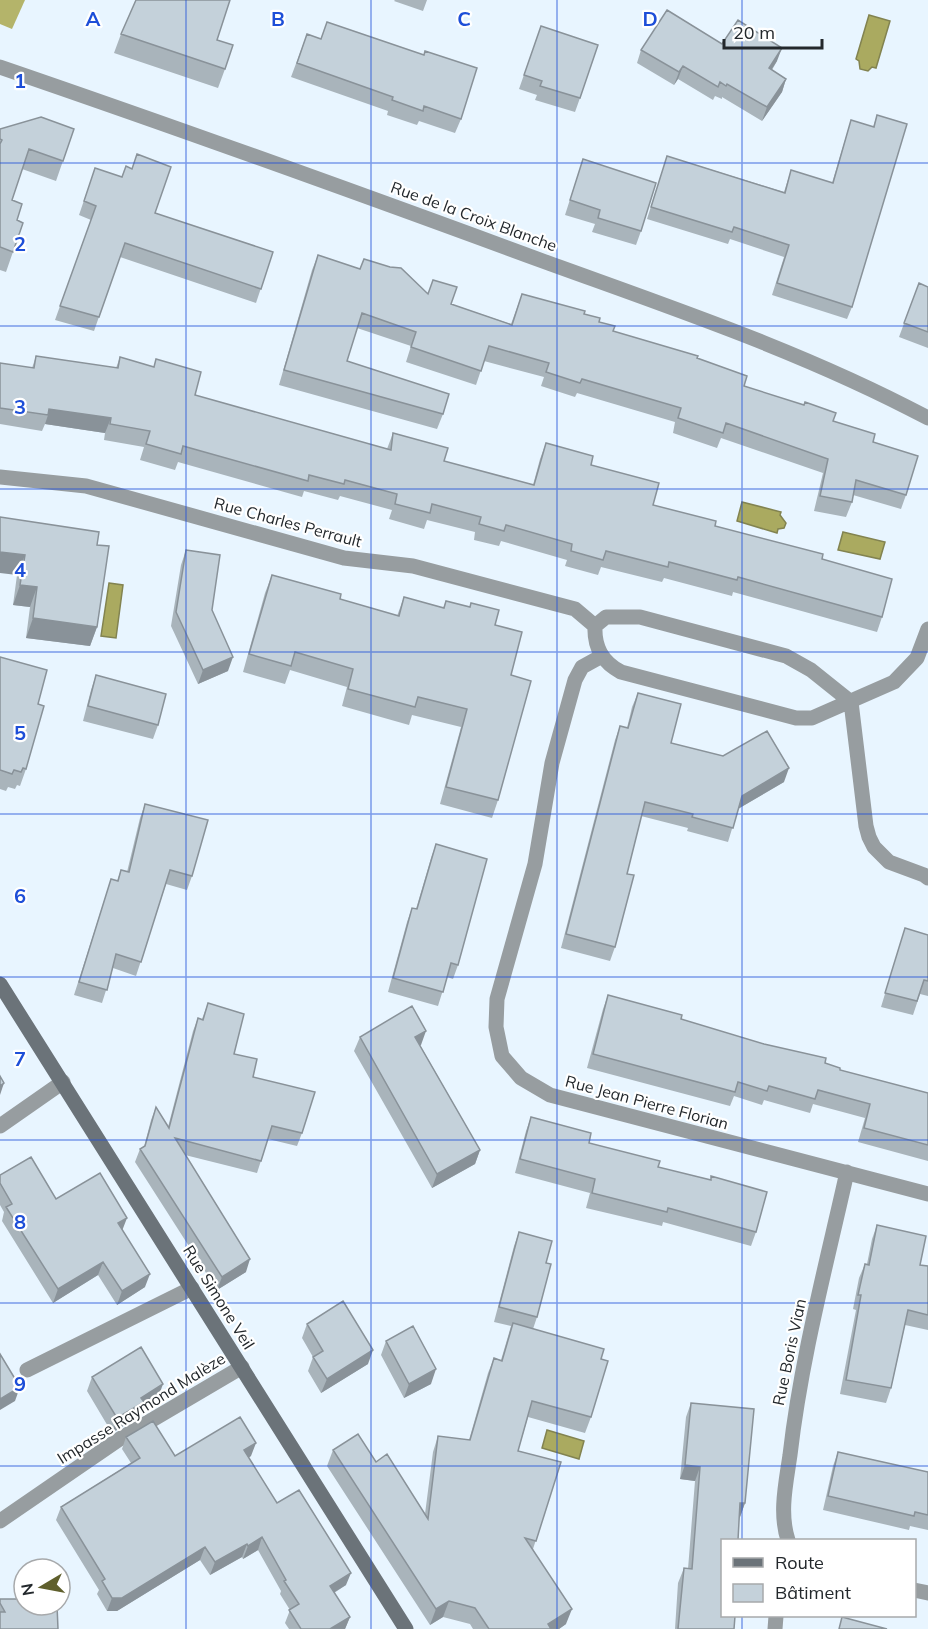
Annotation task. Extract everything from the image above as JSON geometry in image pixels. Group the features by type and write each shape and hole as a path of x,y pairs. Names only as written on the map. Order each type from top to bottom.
{"main road":[{"name":"Rue Simone Veil","path":"0,984 406,1629"}],"street":[{"name":"Rue de la Croix Blanche","path":"0,67 229,146 743,334 848,378 928,418"},
{"name":"Rue Charles Perrault","path":"0,477 86,486 344,558 413,566 575,609 595,626"},
{"path":"927,876 889,862 874,847 866,825 851,702 811,670 786,656 640,617 606,617 595,626 595,638 602,656 609,665 621,672 796,718 812,718 851,702 894,682 917,658 928,629"},
{"name":"Rue Jean Pierre Florian","path":"602,656 582,667 575,680 552,764 535,864 497,999 496,1027 502,1056 521,1078 550,1095 928,1194"},
{"path":"0,1126 63,1082"},
{"name":"Rue Boris Vian","path":"788,1539 783,1526 784,1503 795,1409 847,1172"},
{"path":"27,1370 192,1288"},
{"name":"Impasse Raymond Malèze","path":"0,1521 118,1440 242,1367"}],"shaded area":[{"path":"0,0 25,0 12,29 0,24"},
{"path":"869,15 890,21 876,68 872,67 868,71 860,69 859,61 856,59"},
{"path":"742,502 781,512 780,515 786,523 784,528 778,529 777,533 737,521"},
{"path":"843,532 885,542 880,559 838,550"},
{"path":"109,583 123,585 116,638 101,636"},
{"path":"547,1430 584,1441 579,1459 542,1448"}],"building":[{"path":"136,0 230,0 217,40 233,45 225,69 121,34"},
{"path":"667,10 722,44 738,20 782,48 769,68 786,79 767,107 727,84 726,86 720,82 718,87 683,66 679,72 641,50"},
{"path":"327,22 424,55 425,51 477,68 461,119 424,106 423,111 392,100 393,97 297,63 307,34 321,39"},
{"path":"541,26 598,45 580,98 540,86 542,81 524,75"},
{"path":"877,115 907,124 852,307 777,283 789,245 734,227 732,232 651,207 667,156 785,193 791,170 833,183 851,120 874,127"},
{"path":"41,117 74,129 63,161 29,149 12,200 22,204 17,220 23,223 13,252 0,247 0,144 2,140 0,129"},
{"path":"137,154 171,167 155,213 273,252 261,289 125,243 99,317 60,306 96,206 84,201 95,168 122,177 126,166 132,169"},
{"path":"583,159 656,183 641,231 598,218 600,210 570,200"},
{"path":"318,255 360,269 364,259 401,268 428,294 433,280 457,287 451,304 512,325 522,294 585,311 584,314 600,318 599,322 615,326 613,331 698,356 697,358 747,376 744,386 804,405 805,402 836,413 833,421 875,434 873,442 918,456 906,495 856,480 852,502 820,496 828,459 726,423 723,433 678,418 681,408 582,379 580,383 546,372 549,363 489,346 481,371 411,347 416,332 362,313 347,361 449,394 443,414 284,370"},
{"path":"919,283 928,287 928,332 904,323"},
{"path":"36,356 118,368 120,357 154,367 156,359 201,372 195,395 391,450 393,433 448,448 444,461 534,485 546,443 593,456 591,465 659,483 653,505 716,521 715,526 823,554 822,559 892,579 882,617 738,577 737,580 669,562 668,567 606,551 603,560 571,551 572,544 506,525 504,531 479,524 481,517 432,504 430,513 395,504 397,494 345,480 344,484 309,475 308,481 183,446 181,454 146,444 150,431 110,424 111,418 49,409 48,415 0,408 0,363 34,368"},
{"path":"0,517 99,532 97,545 109,546 97,627 33,618 37,587 20,585 25,555 0,552"},
{"path":"186,550 220,555 212,610 233,657 203,670 176,612"},
{"path":"272,575 341,594 340,599 399,616 404,597 444,608 446,601 470,607 471,603 499,610 495,625 522,632 511,675 531,681 498,800 446,787 467,709 418,697 415,707 348,689 353,669 295,652 291,666 249,654"},
{"path":"0,657 47,670 38,704 44,706 26,769 23,768 21,772 14,770 12,774 0,770"},
{"path":"96,675 166,694 158,725 88,706"},
{"path":"638,693 681,704 671,743 723,756 767,731 789,768 742,796 733,828 692,817 693,814 645,802 627,874 634,875 615,947 566,934 620,726 628,728"},
{"path":"145,804 208,820 192,876 170,870 141,962 116,954 107,990 79,982 111,879 118,881 121,870 129,872"},
{"path":"436,844 487,859 458,965 451,963 443,992 393,978 412,908 417,909"},
{"path":"905,928 928,935 928,981 924,980 917,1001 885,993"},
{"path":"608,995 682,1015 681,1019 764,1044 826,1058 825,1063 840,1068 840,1070 928,1093 928,1145 864,1128 870,1104 818,1090 815,1099 769,1086 767,1091 738,1082 735,1092 593,1054"},
{"path":"208,1003 244,1014 234,1054 257,1059 253,1077 315,1092 302,1133 272,1126 261,1161 175,1138 250,1259 222,1277 140,1149 145,1146 156,1107 169,1128 198,1018 203,1020"},
{"path":"412,1006 426,1031 415,1037 480,1150 437,1174 360,1037"},
{"path":"531,1117 591,1133 589,1143 660,1161 658,1167 711,1180 711,1176 767,1192 756,1232 668,1208 667,1212 592,1193 595,1179 520,1159"},
{"path":"31,1157 56,1199 100,1173 127,1218 118,1223 150,1274 122,1291 103,1262 58,1289 6,1207 12,1204 0,1183 0,1175"},
{"path":"877,1225 926,1236 920,1265 928,1266 928,1315 908,1310 891,1388 846,1380 861,1295 858,1295 865,1264 869,1265"},
{"path":"519,1232 552,1241 546,1263 551,1264 537,1317 499,1307"},
{"path":"343,1301 373,1350 327,1379 313,1357 323,1351 307,1324"},
{"path":"513,1323 604,1349 601,1359 608,1361 591,1417 532,1401 518,1451 561,1462 536,1541 525,1538 572,1609 548,1624 551,1629 489,1629 475,1608 449,1601 436,1609 333,1450 358,1434 376,1462 387,1454 428,1519 438,1436 470,1440 494,1358 502,1361"},
{"path":"413,1326 436,1369 409,1384 386,1341"},
{"path":"141,1347 163,1384 141,1398 144,1402 117,1418 92,1377"},
{"path":"0,1354 20,1387 0,1399"},
{"path":"691,1403 754,1409 745,1503 740,1503 738,1539 721,1539 721,1617 735,1617 734,1629 678,1629 684,1568 692,1569 700,1467 685,1465"},
{"path":"240,1417 256,1443 244,1450 277,1503 299,1490 351,1573 330,1586 350,1617 330,1629 301,1629 289,1610 299,1604 284,1581 286,1580 262,1537 215,1562 205,1547 122,1598 112,1598 102,1581 105,1579 61,1507 140,1458 126,1437 153,1421 175,1456"},
{"path":"838,1452 928,1472 928,1515 915,1512 914,1516 828,1496"},
{"path":"0,1599 12,1599 12,1617 58,1617 58,1629 0,1629 0,1612 5,1612"},
{"path":"842,1617 887,1629 839,1629"}]}
